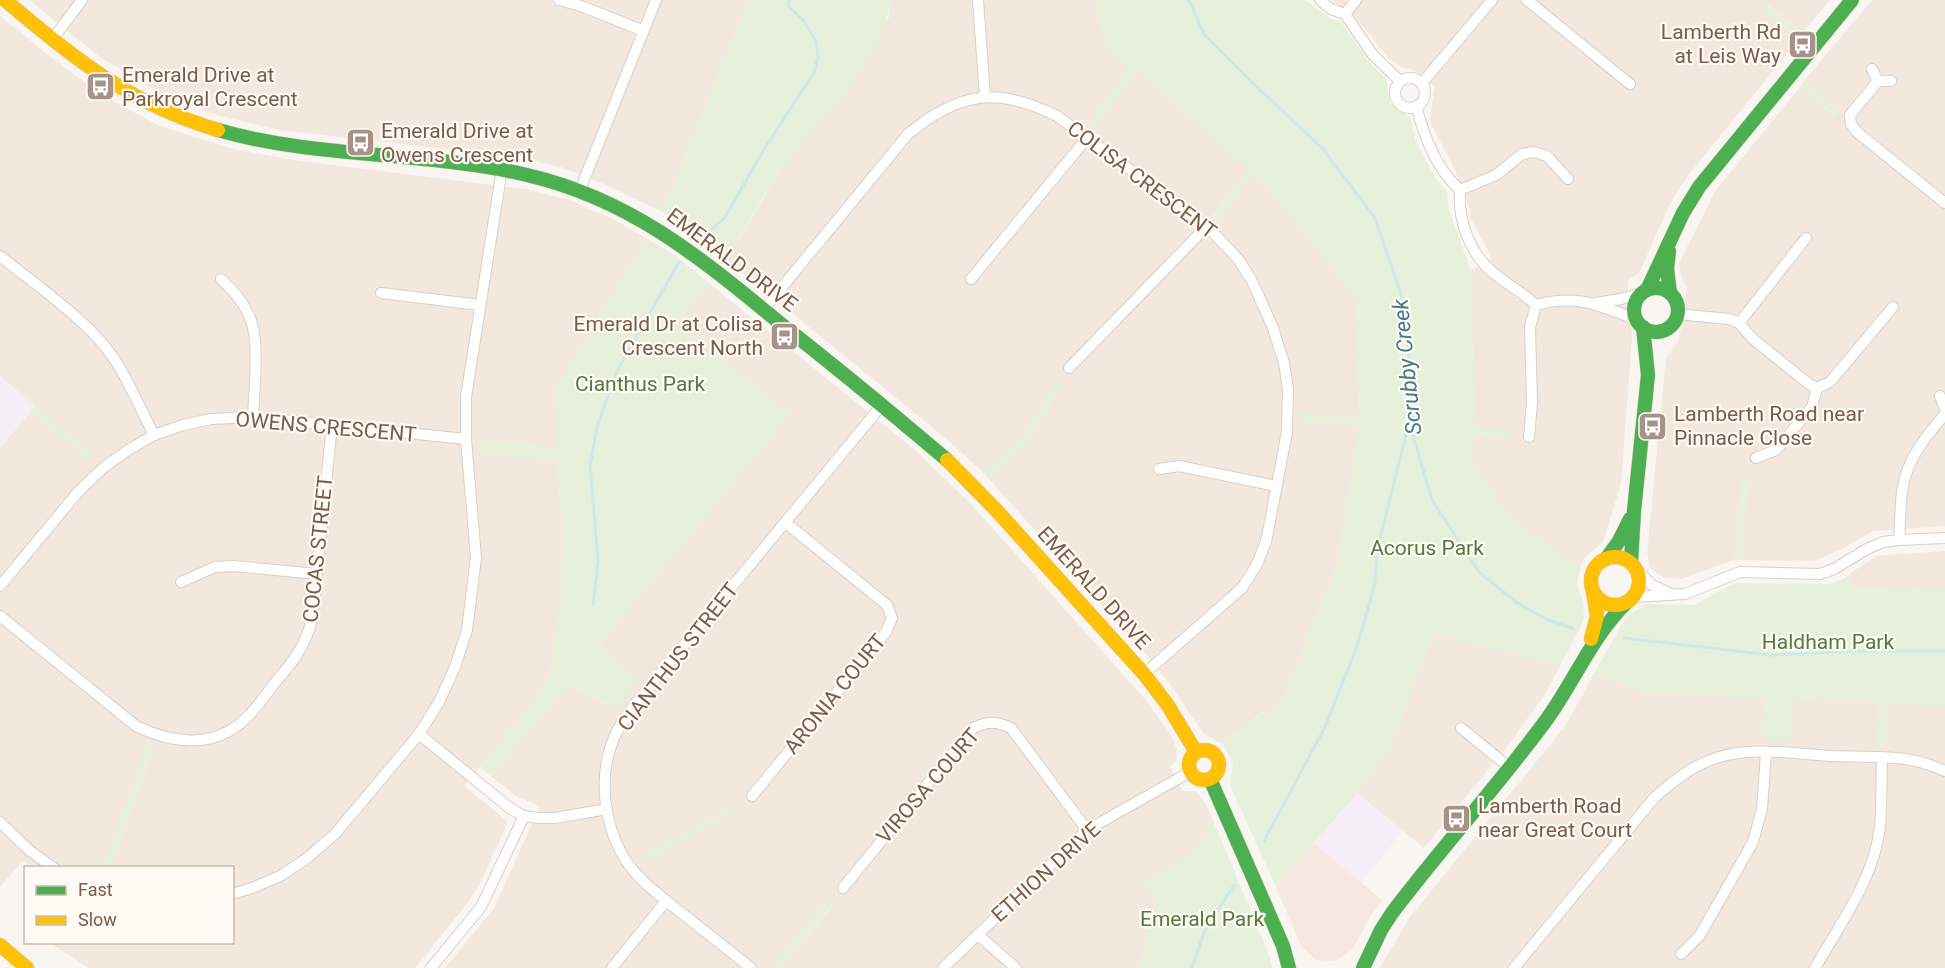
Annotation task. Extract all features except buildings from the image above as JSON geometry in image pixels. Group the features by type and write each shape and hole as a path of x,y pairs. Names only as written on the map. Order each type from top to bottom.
{"main road":[{"name":"EMERALD DRIVE","path":"5,0 97,73 134,96 177,116 208,127 273,143 502,170 534,176 609,201 669,234 882,405 954,466 981,493 1144,675 1167,704 1196,752"},
{"path":"1648,375 1635,306 1683,213 1700,187 1852,0"},
{"path":"1640,324 1658,331 1670,326 1677,314 1676,302 1670,293 1667,269 1669,242"},
{"path":"1644,292 1658,288 1670,293"},
{"path":"1356,968 1366,962 1381,930 1406,893 1510,768 1552,713 1589,648 1614,614 1630,600 1640,584 1634,566 1634,511 1648,375 1665,329"},
{"path":"1589,648 1597,616 1592,574 1619,541 1634,511"},
{"path":"1606,559 1619,557 1634,566"},
{"path":"1592,589 1606,604 1620,605 1630,600"},
{"path":"1211,751 1218,758 1219,768 1210,779 1196,779 1190,772 1188,763 1196,752 1211,751"},
{"path":"1210,779 1282,946 1288,968"},
{"path":"0,945 27,968"},
{"path":"1282,946 1299,968"}],"street":[{"path":"52,39 82,0"},
{"path":"559,0 582,6 644,31"},
{"path":"580,190 656,0"},
{"path":"978,0 985,97"},
{"path":"1320,0 1331,9 1345,14 1373,55 1400,81"},
{"path":"1345,14 1356,0"},
{"path":"1422,83 1492,0"},
{"path":"1527,0 1630,84"},
{"path":"1872,69 1878,81"},
{"path":"1409,77 1422,83 1424,96 1416,106 1406,107 1398,103 1395,89 1400,81 1409,77"},
{"path":"1878,81 1891,81"},
{"path":"1878,81 1850,115 1851,124 1857,132 1943,197"},
{"name":"COLISA CRESCENT","path":"764,309 908,134 947,106 985,97 1009,98 1034,104 1057,116 1207,226 1239,260 1252,281 1273,328 1284,363 1288,389 1288,417 1266,542 1256,566 1242,588 1144,675"},
{"path":"1416,106 1425,137 1450,180 1460,190 1459,209 1464,228 1476,253 1490,270 1536,304"},
{"path":"971,279 1087,138"},
{"path":"1460,190 1496,175 1522,154 1534,152 1547,156 1568,179"},
{"path":"234,893 280,876 314,853 335,834 419,734 439,702 455,667 468,630 476,558 466,439 466,397 502,170"},
{"path":"1069,368 1207,226"},
{"path":"1739,323 1806,238"},
{"path":"0,256 86,327 102,344 118,364 154,435"},
{"path":"221,279 235,293 252,324 255,342 253,417"},
{"path":"1536,304 1556,299 1596,303 1621,300 1644,292"},
{"path":"381,293 480,305"},
{"path":"1596,303 1640,324"},
{"path":"1529,437 1532,403 1530,327 1536,304"},
{"path":"1677,314 1729,319 1739,323 1753,339 1817,388 1830,382 1893,307"},
{"path":"1756,458 1776,450 1812,407 1817,388"},
{"path":"1899,540 1903,488 1907,470 1917,450 1945,411 1941,396"},
{"name":"CIANTHUS STREET","path":"751,968 666,901 629,866 615,838 607,810 606,761 614,738 625,718 882,405"},
{"name":"OWENS CRESCENT","path":"0,586 78,492 103,468 154,435 211,419 253,417 466,439"},
{"name":"COCAS STREET","path":"0,616 136,726 155,735 181,741 200,741 223,734 243,721 296,658 308,638 312,619 332,425"},
{"path":"1159,469 1179,466 1276,486"},
{"name":"ARONIA COURT","path":"752,796 886,632 892,618 887,605 786,523"},
{"path":"1630,600 1685,594 1740,572 1820,574 1834,569 1883,542 1945,538"},
{"path":"181,582 215,567 234,566 317,574"},
{"path":"1634,566 1652,585 1671,594"},
{"name":"VIROSA COURT","path":"843,888 973,728 986,722 998,722 1011,728 1087,830"},
{"path":"1461,728 1510,768"},
{"path":"419,734 511,809 524,816 555,818 607,810"},
{"path":"1514,968 1654,798 1672,781 1694,767 1717,758 1740,753 1766,753 1904,759 1928,764 1945,771"},
{"path":"1681,954 1700,935 1753,842 1762,809 1766,753"},
{"path":"1815,968 1865,880 1874,852 1880,827 1882,758"},
{"name":"ETHION DRIVE","path":"944,968 1087,830 1190,772"},
{"path":"431,968 481,907 524,816"},
{"path":"0,822 30,851 52,866"},
{"path":"612,968 666,901"},
{"path":"978,935 1016,968"}],"shaded area":[{"path":"29,0 748,0 662,212 604,184 561,167 516,157 279,130 217,115 162,94 101,58"},
{"path":"890,0 1095,0 1107,49 1129,68 1088,125 1139,70 1223,148 1249,168 1213,216 1219,221 1254,172 1356,297 1360,418 1300,413 1300,421 1360,427 1338,562 1282,700 1268,717 1263,712 1223,744 1205,735 1142,649 989,479 1031,438 1061,385 1055,382 1025,433 984,473 950,442 787,309 787,301 765,284 756,283 727,260 774,180 889,17"},
{"path":"1332,0 1830,0 1803,33 1768,5 1763,10 1799,39 1686,178 1670,204 1639,273 1627,281 1632,337 1621,484 1603,542 1584,558 1581,566 1558,553 1508,516 1470,455 1475,435 1507,437 1508,429 1474,427 1471,271 1492,258 1470,217 1471,211 1454,168 1429,120 1435,88 1414,70 1404,68 1389,59 1358,20"},
{"path":"1872,0 1945,0 1945,526 1873,531 1842,549 1814,561 1740,560 1749,479 1743,478 1734,560 1681,579 1663,577 1650,568 1647,553 1666,358 1679,340 1687,288 1682,280 1679,263 1716,190 1800,87 1835,116 1840,111 1804,81"},
{"path":"0,16 57,62 107,98 160,126 233,149 293,160 525,189 569,200 613,219 646,238 555,389 558,448 479,438 480,454 558,462 564,580 549,675 526,711 464,786 506,820 507,824 481,882 465,906 415,968 89,968 52,944 234,944 234,866 111,866 153,749 146,746 103,866 32,866 23,860 0,887 0,448 31,411 89,460 93,456 0,376"},
{"path":"709,283 916,451 970,503 1145,699 1172,736 1177,751 1176,761 1170,766 1183,791 1195,791 1204,801 1212,818 1194,853 1144,882 1156,903 1138,968 781,968 834,904 828,899 771,968 445,968 494,908 540,806 516,796 491,776 569,685 606,705 626,694 638,679 602,649 601,643 790,414 677,323"},
{"path":"0,376 35,405 0,448"},
{"path":"1945,551 1945,590 1850,588 1851,573 1876,556"},
{"path":"1434,634 1560,666 1545,694 1509,744 1424,848 1357,793 1390,747"},
{"path":"1593,675 1648,693 1765,698 1763,740 1791,699 1879,702 1877,746 1885,747 1888,702 1945,706 1945,968 1380,968 1410,917 1566,725"},
{"path":"1357,793 1403,831 1361,883 1314,843"},
{"path":"1314,843 1382,900 1352,950 1336,961 1316,960 1301,946 1276,887"}],"green space":[{"path":"748,0 890,0 885,24 861,72 774,180 727,260 662,212"},
{"name":"Acorus Park","path":"1095,0 1305,0 1329,18 1341,22 1370,63 1386,78 1390,104 1410,117 1415,139 1435,178 1447,192 1449,210 1471,271 1474,426 1508,429 1508,437 1476,435 1470,455 1508,516 1558,553 1581,566 1577,584 1583,603 1584,616 1560,666 1434,634 1390,747 1357,793 1276,887 1230,785 1233,762 1223,744 1264,712 1268,717 1282,700 1338,562 1360,427 1300,421 1300,413 1360,418 1356,297 1255,173 1219,221 1213,217 1248,168 1223,148 1139,70 1094,129 1088,125 1129,68 1107,49"},
{"path":"1767,5 1803,33 1799,39 1763,10"},
{"path":"1804,81 1840,111 1836,116 1800,87"},
{"name":"Cianthus Park","path":"646,238 673,254 709,283 677,323 790,414 601,643 602,649 639,679 615,709 569,685 491,776 480,767 526,711 549,675 564,580 558,462 480,454 478,438 557,448 555,389"},
{"path":"1055,381 1061,385 1031,438 989,479 984,473 1025,433"},
{"path":"35,405 94,456 89,460 31,411"},
{"path":"1743,478 1749,478 1740,560 1734,560"},
{"name":"Haldham Park","path":"1851,573 1850,588 1945,590 1945,706 1888,702 1886,747 1877,746 1879,702 1792,699 1790,741 1763,740 1765,698 1648,693 1593,675 1626,618 1645,604 1694,605 1735,583 1828,584 1844,579"},
{"path":"146,745 153,748 111,866 103,866"},
{"path":"733,804 737,810 645,862 641,856"},
{"name":"Emerald Park","path":"1212,818 1270,958 1272,968 1138,968 1156,903 1144,882 1194,853"},
{"path":"828,899 834,903 781,968 771,968"}],"waterway":[{"path":"703,238 725,217 766,146 814,73 818,57 816,41 803,20 788,6 789,0"},
{"name":"Scrubby Creek","path":"1189,0 1204,34 1322,148 1375,218 1406,309 1414,439 1432,500 1479,572 1516,602 1546,619 1574,629"},
{"path":"593,605 598,561 590,465 598,424 616,373 679,262"},
{"path":"1264,841 1325,727 1356,649 1374,588 1378,547 1411,415"},
{"name":"Scrubby Creek","path":"1624,638 1771,655 1860,651 1945,651"},
{"path":"1192,968 1205,930 1234,885"}],"traffic: fast":[{"path":"1647,290 1683,213 1699,187 1852,0"},
{"path":"218,130 294,146 489,167 565,186 601,200 666,236 726,279 947,460"},
{"path":"1669,251 1667,269 1670,293"},
{"path":"1656,288 1671,295 1678,310 1671,325 1656,332 1641,325 1634,310 1641,295 1656,288"},
{"path":"1631,562 1648,375 1643,327"},
{"path":"1606,559 1619,541 1630,519"},
{"path":"1363,968 1381,930 1392,913 1547,719 1604,629 1627,602"},
{"path":"1210,779 1283,946 1289,968"}],"traffic: slow":[{"path":"5,0 79,60 130,93 157,107 218,130"},
{"path":"947,460 997,511 1144,674 1167,704 1196,752"},
{"path":"1610,557 1620,557 1632,564 1639,576 1639,581 1639,586 1632,598 1620,605 1610,605 1595,594 1591,586 1591,576 1602,561 1610,557"},
{"path":"1591,639 1597,616 1593,592"},
{"path":"1204,750 1215,754 1219,765 1215,776 1204,780 1193,776 1189,765 1193,754 1204,750"},
{"path":"0,945 27,968"}],"place":[{"name":"Lamberth Rd at Leis Way","path":"1802,44"},
{"name":"Emerald Drive at Parkroyal Crescent","path":"101,87"},
{"name":"Emerald Drive at Owens Crescent","path":"360,143"},
{"name":"Emerald Dr at Colisa Crescent North","path":"784,336"},
{"name":"Lamberth Road near Pinnacle Close","path":"1653,426"},
{"name":"Lamberth Road near Great Court","path":"1457,818"}]}
